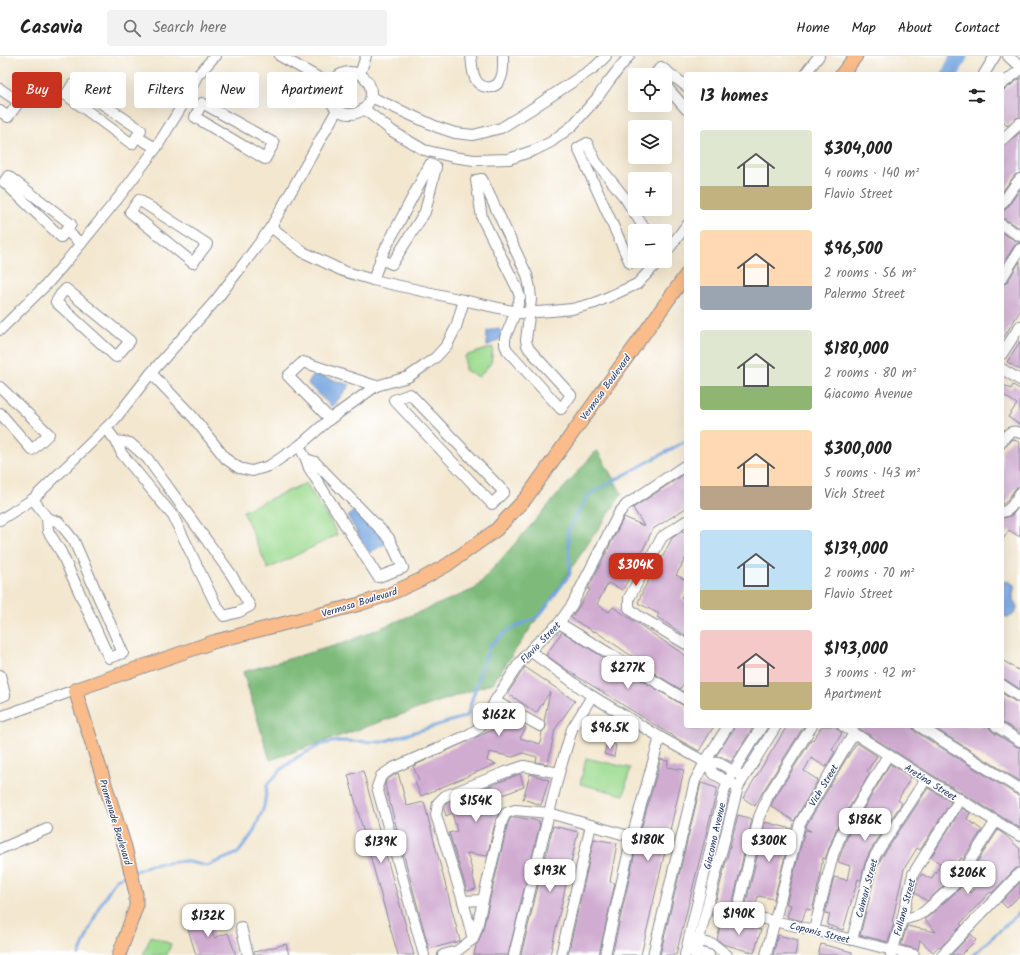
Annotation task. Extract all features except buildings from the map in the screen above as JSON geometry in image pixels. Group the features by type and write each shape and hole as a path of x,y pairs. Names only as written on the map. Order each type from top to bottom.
{"main road":[{"path":"844,72 856,56"},
{"name":"Vermosa Boulevard","path":"75,690 216,641 360,604 390,594 447,565 496,530 526,498 684,278"},
{"name":"Promenade Boulevard","path":"75,690 125,847 136,894 136,907 119,955"}],"street":[{"path":"198,75 214,56"},
{"path":"280,56 309,72"},
{"path":"360,74 366,56"},
{"path":"471,56 474,77 479,84 485,88 493,86 500,79 503,69 503,56"},
{"path":"364,109 392,131 424,150 474,160 509,159 535,150 551,142 572,126 597,98 606,56"},
{"path":"371,97 437,127 455,133 473,135 500,128 530,110 602,74 629,56"},
{"path":"807,72 819,56"},
{"path":"985,72 995,56"},
{"path":"1008,56 1020,64"},
{"path":"1004,82 1020,70"},
{"path":"343,72 353,72"},
{"path":"0,520 33,499 116,419 151,372 216,300 271,227 337,110 344,114 358,113 368,104 371,97 369,84 365,78 357,73"},
{"path":"672,75 684,84"},
{"path":"73,84 142,130 137,136 132,144 66,95 73,84"},
{"path":"0,89 19,102 8,118 0,112"},
{"path":"672,93 684,107"},
{"path":"202,103 274,143 265,159 195,117 199,110 202,103"},
{"path":"0,328 47,284 81,244 156,148 181,108"},
{"path":"1004,138 1020,123"},
{"path":"137,136 156,148"},
{"path":"628,259 578,148 587,143 596,162 625,198 642,224"},
{"path":"373,280 380,259 430,164 436,167 425,212 392,264 380,259"},
{"path":"8,176 71,224 66,230 60,236 4,182 8,176"},
{"path":"482,179 527,275 531,300 530,313 526,340 529,349 571,395 561,410 507,350 505,345 505,338 520,297 482,218 476,180 482,179"},
{"path":"1004,201 1014,185 1020,179"},
{"path":"119,197 135,206"},
{"path":"139,200 207,244 193,263 130,212 135,206 139,200"},
{"path":"1004,226 1020,236"},
{"path":"271,227 303,252 343,271 373,280 530,313 572,309 595,303 637,284 651,268"},
{"path":"672,245 684,229"},
{"path":"66,230 81,244"},
{"path":"1004,273 1020,249"},
{"path":"47,284 61,294"},
{"path":"66,289 130,341 116,357 56,302 61,294 66,289"},
{"path":"520,297 531,300"},
{"path":"151,372 193,417 226,459 239,468 252,471 269,466 299,446 330,419 376,386 408,377 436,357 447,345 456,327 464,300"},
{"path":"1004,351 1020,326"},
{"path":"330,419 288,376 303,362 376,386"},
{"path":"1004,370 1020,380"},
{"path":"395,381 402,396"},
{"path":"0,387 49,434 32,450 0,413"},
{"path":"410,394 504,492 492,504 394,400 402,396 410,394"},
{"path":"106,428 116,441 122,454 173,516 216,605 224,616 239,612 250,606 231,574 147,458 130,443 116,441"},
{"path":"1004,438 1012,431 1020,433"},
{"path":"299,446 309,468 378,577 403,568 389,538 315,462 306,459"},
{"name":"Flavio Street","path":"424,955 377,787 381,776 393,768 468,735 479,728 518,665 559,623 572,605 619,513 626,505 684,466"},
{"path":"1004,513 1010,508 1020,493"},
{"path":"33,499 47,518 48,531 61,552 108,658 123,653 74,541 59,522 47,518"},
{"path":"684,522 662,537 629,598 629,608 636,615 684,643"},
{"path":"559,623 684,699"},
{"path":"530,651 592,696 660,738 705,762 720,763 744,777"},
{"path":"0,675 5,695 0,697"},
{"path":"1004,686 1020,697"},
{"name":"Vermosa Boulevard","path":"0,717 75,690"},
{"path":"514,955 559,773 572,729 592,696"},
{"path":"495,701 540,726"},
{"path":"653,955 695,781 726,728"},
{"name":"Giacomo Avenue","path":"694,939 724,792 728,781 761,728"},
{"name":"Giacomo Avenue","path":"690,953 738,787 775,728"},
{"name":"Coponis Street","path":"811,728 768,796 759,817 736,913 814,930 892,953 914,955"},
{"name":"Aretina Street","path":"846,728 1020,836"},
{"path":"922,728 1020,789"},
{"path":"999,728 1020,741"},
{"name":"Vich Street","path":"766,955 800,823 854,733"},
{"path":"605,955 632,837 660,738"},
{"path":"814,930 832,855 842,832 888,754"},
{"path":"705,762 714,774 738,787"},
{"path":"473,939 463,901 436,815 438,803 445,796 524,766 559,773"},
{"name":"Caimari Street","path":"852,940 871,865 876,854 926,779"},
{"name":"Fullana Street","path":"892,953 913,874 960,799"},
{"path":"443,955 457,951 473,939 477,928 482,900 502,821 506,813 515,810 549,813 632,837"},
{"path":"902,920 924,912 955,884 996,821"},
{"path":"561,955 591,825"},
{"path":"0,849 47,829"},
{"path":"942,955 1020,873"},
{"path":"463,901 482,900"},
{"path":"241,927 248,955"},
{"path":"694,939 714,945 727,955"},
{"path":"690,953 708,955"},
{"path":"721,955 727,955"}],"green space":[{"path":"493,347 491,363 479,377 465,370 465,356"},
{"path":"597,450 622,494 493,683 270,760 243,672 344,643 475,589"},
{"path":"306,483 337,535 268,569 243,511"},
{"path":"586,758 630,768 624,795 580,784"},
{"path":"151,936 171,944 167,955 143,955"}],"water":[{"path":"498,328 505,336 487,346 487,331"},
{"path":"314,374 350,385 332,407 308,384"},
{"path":"357,507 390,541 369,553 348,517"},
{"path":"1004,581 1010,582 1014,585 1013,598 1017,607 1012,616 1005,616"}],"waterway":[{"path":"951,72 959,56"},
{"path":"134,872 150,865 184,861 207,866 238,853 253,833 264,807 267,785 283,768 299,756 323,744 338,741 382,742 467,716 490,645 509,630 539,616 570,574 568,531 588,495 684,442"},
{"path":"79,955 99,907 116,879 127,875"},
{"path":"973,955 1020,912"}]}
